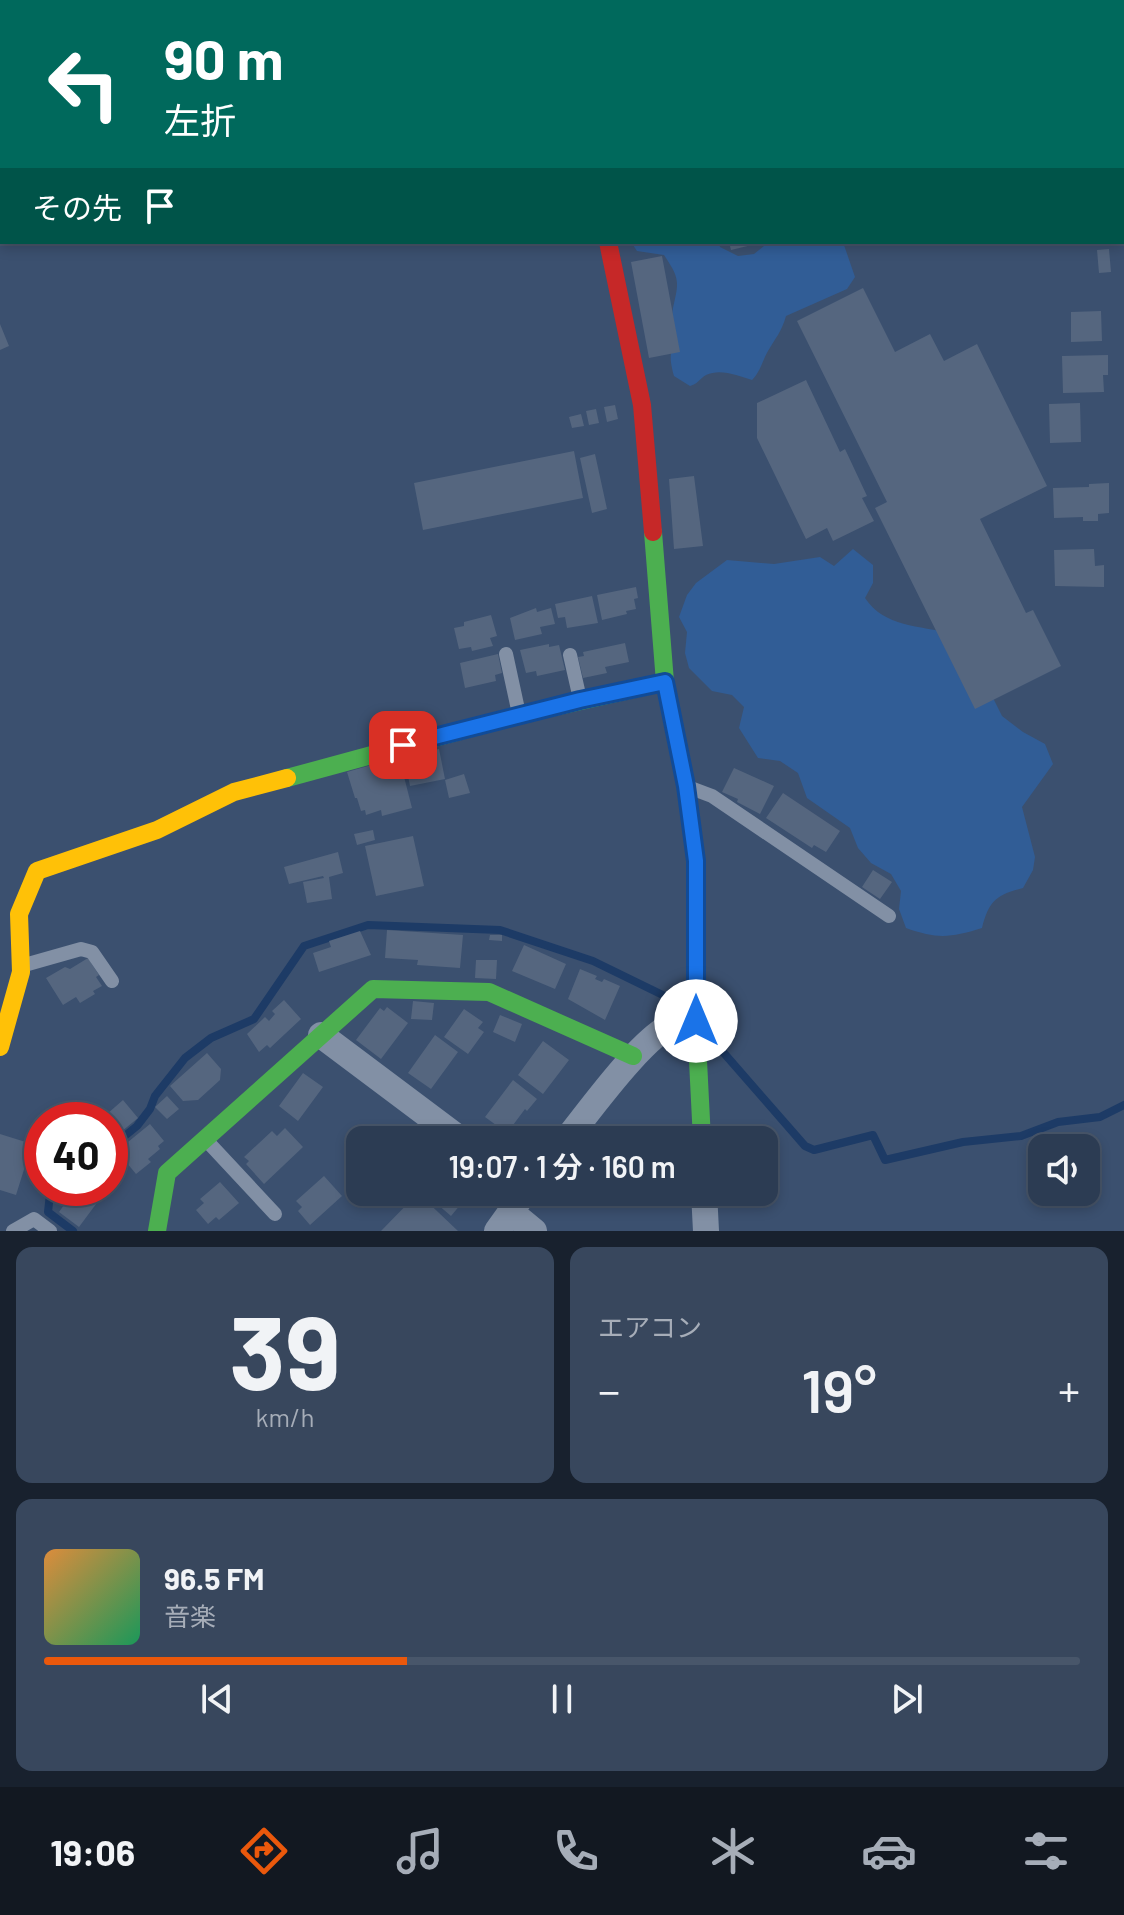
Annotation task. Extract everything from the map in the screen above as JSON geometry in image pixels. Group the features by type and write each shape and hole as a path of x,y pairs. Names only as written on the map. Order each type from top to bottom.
{"street":[{"path":"608,244 642,405 665,682 686,786 696,861 696,1021 701,1126"},
{"path":"0,1047 21,966 19,914 37,871 157,830 234,792 519,715 665,682"},
{"path":"157,1231 167,1173 373,989 489,992 633,1056"},
{"path":"577,1126 633,1056 668,1026 696,1021"},
{"path":"321,1035 442,1126"},
{"path":"705,1206 706,1231"},
{"path":"511,1212 534,1231"}],"lane":[{"path":"506,654 519,715"},
{"path":"570,655 580,700"},
{"path":"686,786 712,796 889,916"},
{"path":"21,966 81,949 92,952 112,981"},
{"path":"205,1138 275,1214"},
{"path":"13,1231 34,1219 50,1231"}],"shaded area":[{"path":"632,244 719,244 738,256 754,254 766,244 847,244 844,245 855,277 847,289 786,316 752,380 718,372 706,375 690,386 674,376 671,361 675,333 672,314 677,286 675,275 664,255 637,251"},
{"path":"853,549 873,565 873,583 865,598 873,608 904,624 951,633 989,690 1002,716 1045,744 1053,764 1022,807 1035,857 1033,870 1023,888 995,900 982,928 944,936 906,928 899,909 901,891 891,874 871,863 858,848 850,828 807,798 798,773 780,761 758,758 739,728 744,707 732,695 712,691 689,668 685,653 687,632 679,617 687,595 696,583 727,560 774,564 820,557 834,566"}],"building":[{"path":"730,244 756,244 731,250"},
{"path":"1109,249 1111,272 1099,273 1097,250"},
{"path":"662,256 680,352 649,358 631,262"},
{"path":"863,288 895,352 930,334 944,361 977,344 1047,486 980,519 1026,613 1033,610 1061,666 975,709 875,508 887,502 797,321"},
{"path":"1101,311 1102,341 1071,342 1071,312"},
{"path":"0,324 9,346 0,350"},
{"path":"1108,355 1108,375 1103,375 1104,392 1063,393 1062,356"},
{"path":"806,380 840,452 845,449 867,496 862,498 874,521 833,541 827,528 806,539 757,438 757,403"},
{"path":"1080,403 1081,442 1050,443 1049,404"},
{"path":"615,405 618,419 607,422 604,407"},
{"path":"596,409 599,423 589,425 586,411"},
{"path":"581,414 584,426 572,428 569,417"},
{"path":"574,451 583,498 423,530 414,483"},
{"path":"595,454 607,509 592,513 580,458"},
{"path":"694,476 703,546 674,549 669,479"},
{"path":"1109,483 1109,513 1098,514 1098,521 1083,521 1083,517 1054,518 1053,488"},
{"path":"1094,549 1095,566 1104,565 1104,587 1055,586 1054,550"},
{"path":"636,587 636,609 602,620 597,595"},
{"path":"592,596 598,623 567,628 565,617 558,618 555,604"},
{"path":"536,608 537,612 551,608 555,624 540,627 542,634 515,640 510,618"},
{"path":"491,615 497,636 490,638 493,646 472,651 471,647 459,649 454,628"},
{"path":"625,643 629,662 605,667 607,673 583,678 578,657 584,656 583,652"},
{"path":"549,644 549,647 559,645 565,670 537,676 536,671 526,673 520,650"},
{"path":"498,654 502,673 495,675 496,681 465,688 460,663"},
{"path":"439,749 445,779 410,786 404,756"},
{"path":"399,757 412,808 382,816 381,810 366,815 355,798 347,772"},
{"path":"734,768 774,786 760,814 722,792"},
{"path":"464,774 470,793 449,798 445,780"},
{"path":"783,793 840,831 826,852 814,845 812,848 766,818"},
{"path":"373,830 375,840 357,845 354,834"},
{"path":"413,836 424,886 376,896 365,846"},
{"path":"338,852 343,873 329,877 332,899 307,903 303,882 323,876 289,884 284,867"},
{"path":"873,870 892,882 880,899 862,887"},
{"path":"387,930 463,935 460,968 417,965 418,960 385,958"},
{"path":"360,931 371,955 319,972 313,953 331,947 329,941"},
{"path":"490,935 502,935 502,941 489,940"},
{"path":"524,945 566,964 555,989 512,971"},
{"path":"88,958 102,986 80,1003 76,997 63,1005 46,978"},
{"path":"476,960 497,960 496,979 475,978"},
{"path":"580,969 597,976 595,979 602,982 604,979 620,986 605,1020 568,999"},
{"path":"284,1000 301,1019 270,1048 267,1045 259,1052 247,1034 265,1017 269,1021 275,1014 272,1011"},
{"path":"413,1001 434,1003 432,1020 411,1019"},
{"path":"387,1007 408,1023 381,1059 356,1040 380,1008 384,1011"},
{"path":"464,1009 483,1022 478,1028 484,1032 468,1054 444,1037"},
{"path":"500,1015 522,1024 515,1042 493,1032"},
{"path":"435,1035 458,1052 431,1089 408,1073"},
{"path":"543,1041 569,1060 543,1094 518,1075"},
{"path":"207,1053 221,1069 220,1080 198,1100 183,1101 170,1086"},
{"path":"303,1073 323,1087 298,1121 279,1106"},
{"path":"513,1080 537,1099 512,1126 497,1126 485,1117"},
{"path":"167,1096 179,1109 167,1119 155,1107"},
{"path":"128,1106 138,1118 128,1126"},
{"path":"150,1124 164,1141 148,1159 151,1162 136,1174 128,1164 128,1142"},
{"path":"285,1128 303,1147 264,1184 246,1164 249,1161 244,1157 272,1131 277,1136"},
{"path":"0,1134 24,1142 24,1170 16,1195 0,1190"},
{"path":"324,1176 342,1196 310,1225 298,1211 302,1207 296,1201"},
{"path":"220,1182 239,1203 219,1220 216,1217 208,1224 196,1210 204,1203 200,1199"},
{"path":"63,1206 95,1206 79,1227 59,1212"},
{"path":"405,1206 432,1206 458,1231 381,1231"},
{"path":"439,1206 459,1206 451,1216"}],"waterway":[{"path":"128,1133 150,1109 155,1096 185,1058 211,1038 254,1019 304,946 368,925 500,930 593,961 675,1001 682,1009"},
{"path":"709,1036 805,1146 814,1150 873,1135 885,1160 963,1142 1021,1136 1058,1122 1100,1117 1124,1105"},
{"path":"49,1206 48,1212 73,1231"}],"traffic: fast":[{"path":"653,532 665,682 686,786 696,861 696,1021 701,1126"},
{"path":"287,778 519,715 665,682"},
{"path":"157,1231 167,1173 373,989 489,992 633,1056"}],"traffic: slow":[{"path":"0,1047 21,972 19,914 37,871 157,830 234,792 287,778"}],"traffic: jam":[{"path":"608,244 642,405 653,532"}],"route":[{"path":"403,745 665,682 686,786 696,861 696,1021"}]}
